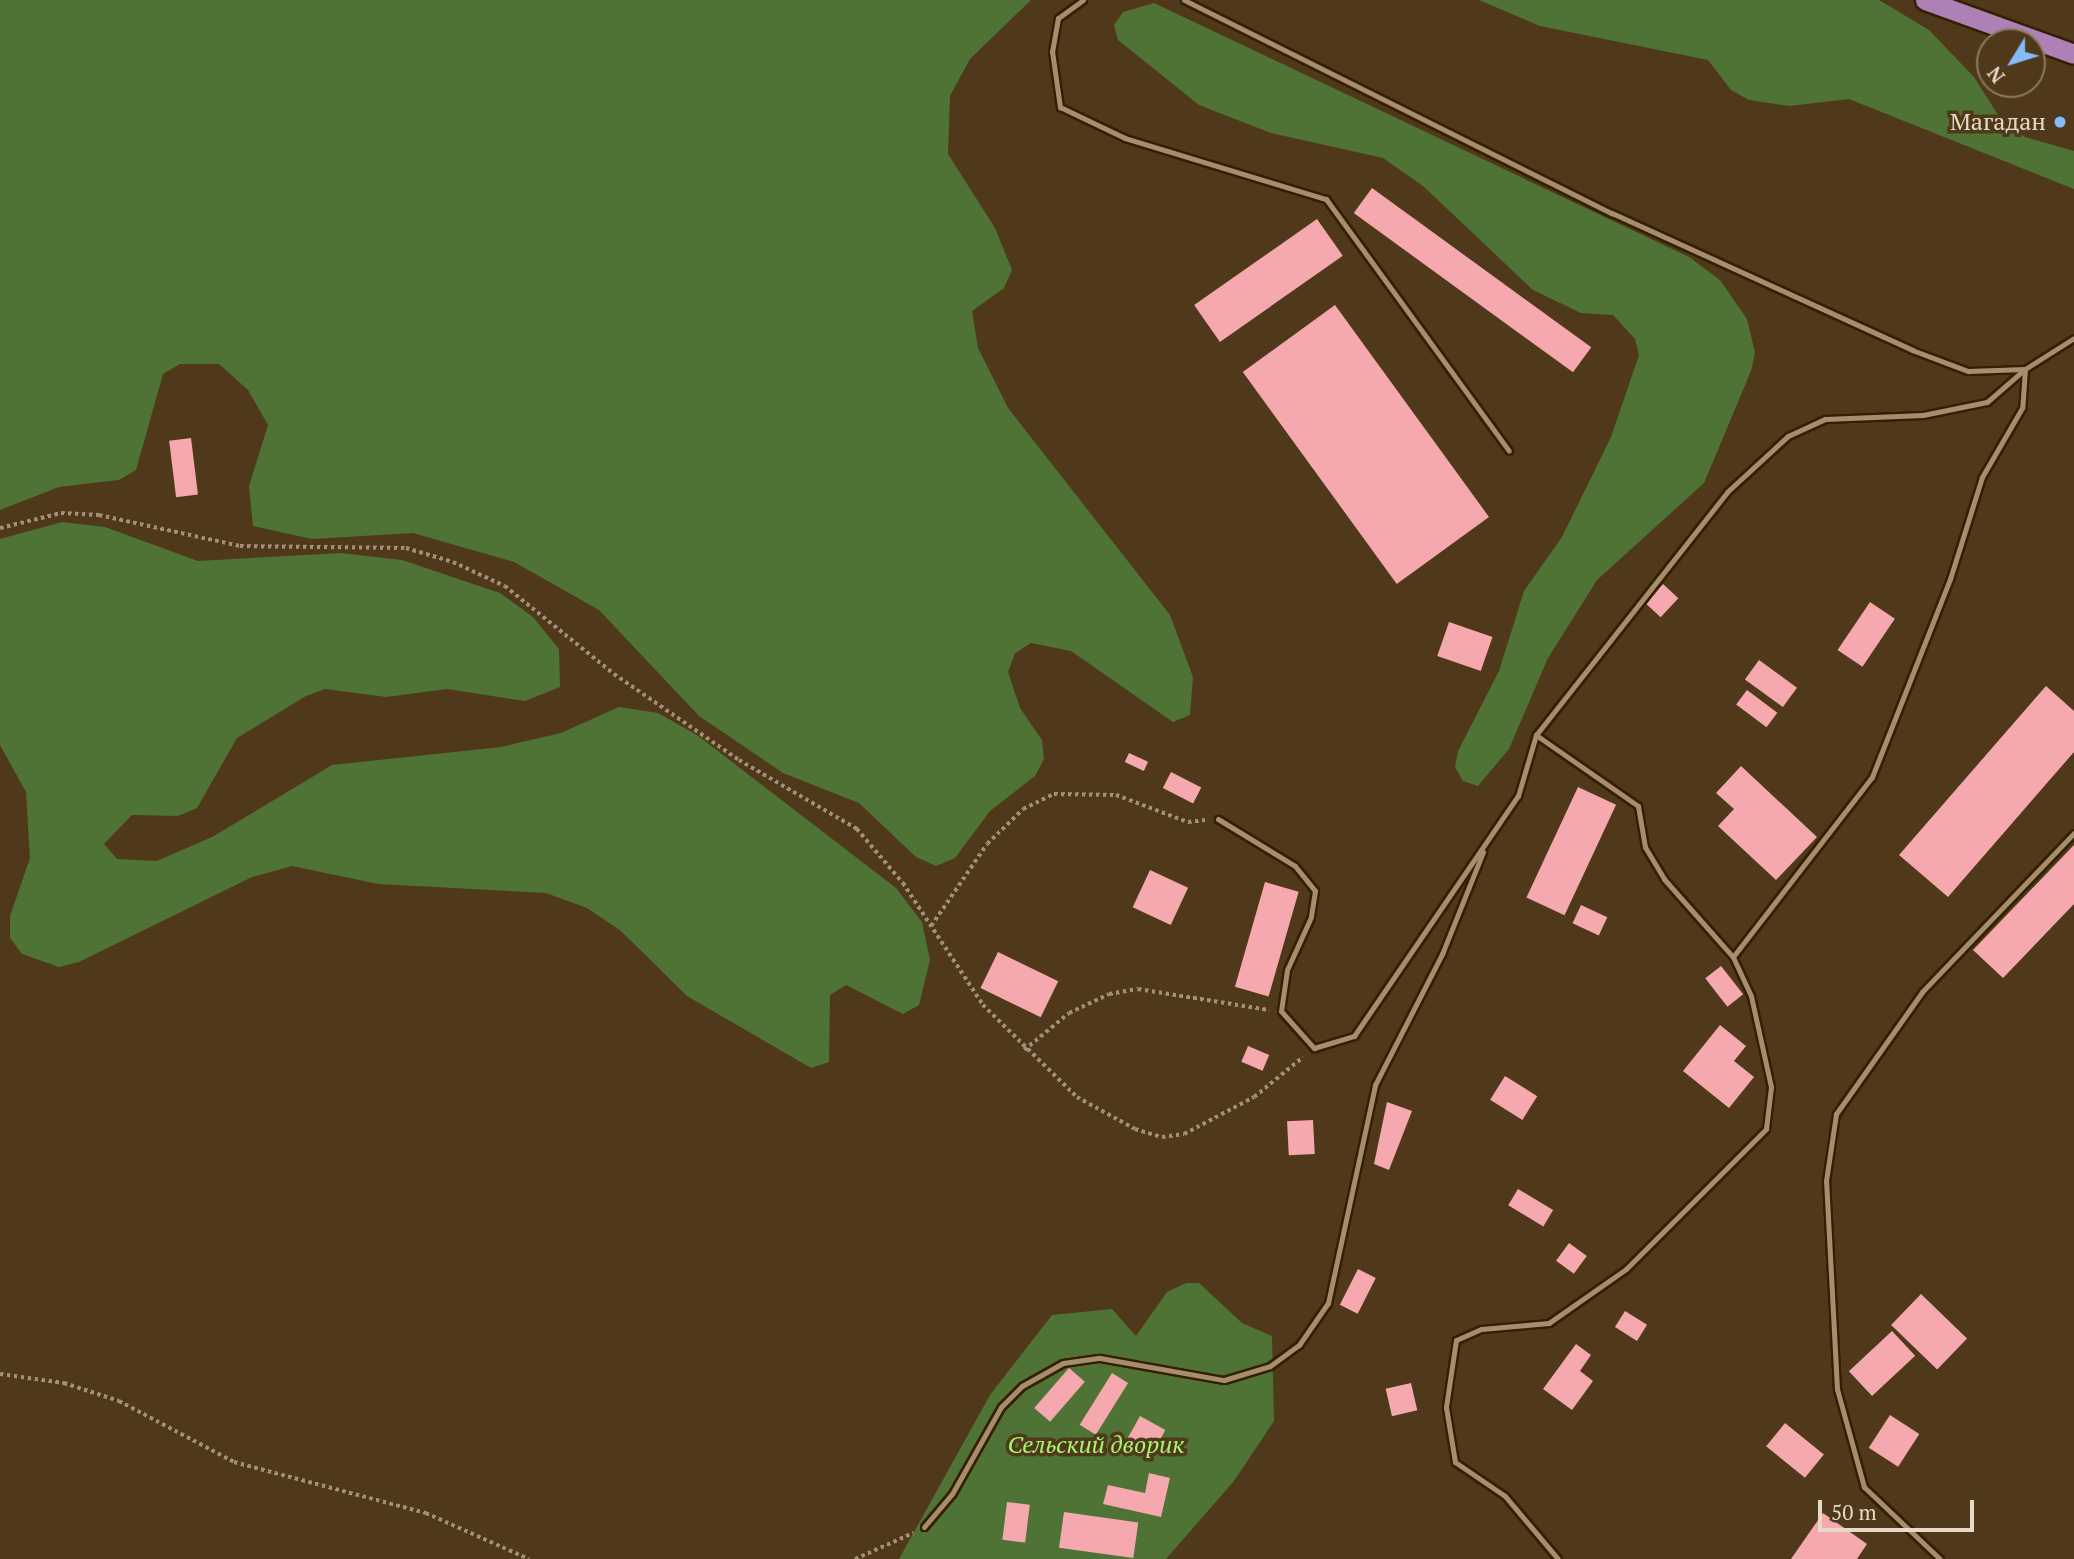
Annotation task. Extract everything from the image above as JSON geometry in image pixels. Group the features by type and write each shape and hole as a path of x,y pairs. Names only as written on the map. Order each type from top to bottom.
{"highway":[{"path":"1925,0 2074,54"}],"lane":[{"path":"1083,0 1058,18 1052,51 1060,107 1125,138 1326,199 1509,452"},
{"path":"1184,0 1612,213 1912,351 1968,370 2025,369"},
{"path":"1218,819 1295,866 1315,891 1311,917 1287,970 1281,1011 1314,1048 1354,1036 1368,1023 1518,796 1536,735 1727,492 1788,436 1825,419 1923,415 1987,402 2025,369 2074,338"},
{"path":"1733,957 1872,777 1950,579 1982,477 2022,408 2025,369"},
{"path":"1536,735 1638,806 1645,847 1664,879 1733,957 1751,996 1771,1087 1766,1129 1626,1269 1549,1323 1481,1328 1456,1340 1448,1368 1455,1462 1505,1496 1558,1559"},
{"path":"1940,1559 1864,1487 1837,1389 1826,1181 1836,1114 1922,992 2074,833"},
{"path":"924,1527 952,1494 1001,1407 1022,1386 1063,1363 1100,1359 1224,1380 1270,1366 1299,1345 1328,1303 1375,1085 1442,954 1485,846"}],"path":[{"path":"0,528 61,513 99,515 240,546 406,548 453,562 505,586 614,674 858,830 930,926 983,1005 1024,1049 1077,1097 1162,1137 1210,1123 1314,1048"},
{"path":"930,926 987,844 1023,809 1054,794 1116,795 1188,822 1218,819"},
{"path":"1024,1049 1069,1013 1108,993 1139,989 1281,1011"},
{"path":"0,1374 119,1401 234,1462 426,1513 529,1559"},
{"path":"855,1559 863,1558 924,1527"}],"green space":[{"path":"0,0 1031,0 970,59 950,96 948,154 995,228 1012,270 1004,288 972,311 978,348 1008,408 1170,615 1193,677 1190,715 1173,722 1071,651 1031,643 1015,653 1008,672 1020,708 1042,740 1044,759 1035,776 990,811 955,858 936,866 916,857 859,803 783,773 699,716 599,610 514,562 413,533 312,539 253,526 249,486 268,425 248,390 219,364 180,364 163,374 136,470 119,480 59,487 0,510"},
{"path":"1479,0 1879,0 1929,30 1974,77 1976,98 1987,98 2000,118 2025,137 2074,151 2074,189 1849,99 1789,106 1749,100 1731,90 1708,60 1540,26"},
{"path":"1154,3 1689,257 1720,280 1747,319 1755,353 1751,371 1704,483 1597,580 1548,658 1509,749 1478,786 1463,781 1455,767 1458,751 1499,671 1524,591 1562,537 1611,437 1639,355 1635,339 1613,315 1581,313 1533,290 1423,186 1383,158 1271,133 1199,105 1118,40 1114,25 1123,12"},
{"path":"62,522 105,527 198,561 341,553 402,560 500,593 533,617 559,649 560,687 525,701 447,689 386,697 325,689 306,696 237,738 197,808 178,816 132,815 104,844 117,859 157,861 214,836 332,765 501,747 561,733 619,707 658,713 697,735 896,888 922,922 930,960 919,1005 903,1014 846,985 830,995 829,1062 811,1068 687,996 621,931 587,908 546,893 378,884 292,866 252,877 79,962 59,967 22,954 10,938 10,916 30,858 26,792 0,745 0,539"},
{"name":"Сельский дворик","path":"1186,1283 1199,1283 1242,1323 1272,1336 1274,1421 1234,1481 1166,1559 899,1559 990,1395 1052,1315 1112,1309 1136,1336 1167,1292"}],"building":[{"path":"1372,188 1591,347 1573,372 1354,213"},
{"path":"1317,219 1343,256 1220,342 1194,305"},
{"path":"1335,305 1489,517 1397,584 1243,372"},
{"path":"191,438 198,495 176,497 169,441"},
{"path":"1663,584 1678,598 1661,617 1645,603"},
{"path":"1870,602 1895,619 1862,667 1838,650"},
{"path":"1449,622 1492,637 1481,671 1437,656"},
{"path":"1759,660 1797,688 1783,707 1745,679"},
{"path":"2046,686 2074,711 2074,752 1948,897 1899,855"},
{"path":"1747,690 1777,713 1767,727 1736,704"},
{"path":"1129,753 1148,762 1144,771 1125,762"},
{"path":"1741,766 1817,837 1776,880 1718,826 1734,809 1716,793"},
{"path":"1171,772 1201,787 1193,803 1163,788"},
{"path":"1578,787 1616,805 1565,915 1526,898"},
{"path":"2074,845 2074,904 2003,978 1973,950"},
{"path":"1150,870 1188,888 1171,925 1133,907"},
{"path":"1265,882 1299,892 1269,996 1235,987"},
{"path":"1581,905 1607,917 1599,935 1573,923"},
{"path":"998,952 1058,981 1041,1017 980,988"},
{"path":"1721,966 1743,994 1727,1007 1705,978"},
{"path":"1720,1025 1746,1046 1734,1061 1754,1077 1729,1108 1683,1071"},
{"path":"1248,1046 1269,1055 1263,1071 1241,1062"},
{"path":"1505,1076 1537,1096 1522,1120 1490,1100"},
{"path":"1387,1102 1412,1111 1389,1170 1374,1164"},
{"path":"1313,1120 1315,1154 1289,1155 1287,1121"},
{"path":"1518,1189 1553,1210 1543,1226 1508,1205"},
{"path":"1569,1243 1587,1256 1574,1274 1556,1261"},
{"path":"1358,1269 1376,1278 1358,1314 1340,1305"},
{"path":"1921,1294 1967,1338 1937,1369 1891,1325"},
{"path":"1625,1311 1647,1325 1637,1341 1615,1327"},
{"path":"1892,1331 1915,1356 1872,1396 1849,1371"},
{"path":"1576,1344 1591,1355 1580,1371 1593,1381 1572,1410 1543,1389"},
{"path":"1069,1368 1085,1382 1050,1422 1034,1408"},
{"path":"1112,1373 1128,1383 1096,1435 1080,1425"},
{"path":"1411,1383 1417,1410 1392,1416 1386,1389"},
{"path":"1890,1415 1919,1434 1898,1467 1869,1448"},
{"path":"1140,1416 1165,1430 1149,1459 1124,1445"},
{"path":"1785,1423 1824,1454 1805,1478 1766,1446"},
{"path":"1149,1473 1170,1478 1161,1517 1103,1504 1108,1485 1145,1493"},
{"path":"1007,1502 1030,1505 1025,1543 1002,1540"},
{"path":"1064,1512 1138,1522 1133,1558 1059,1548"},
{"path":"1823,1513 1867,1544 1857,1559 1791,1559"}],"place":[{"name":"Магадан","path":"2060,122"}]}
